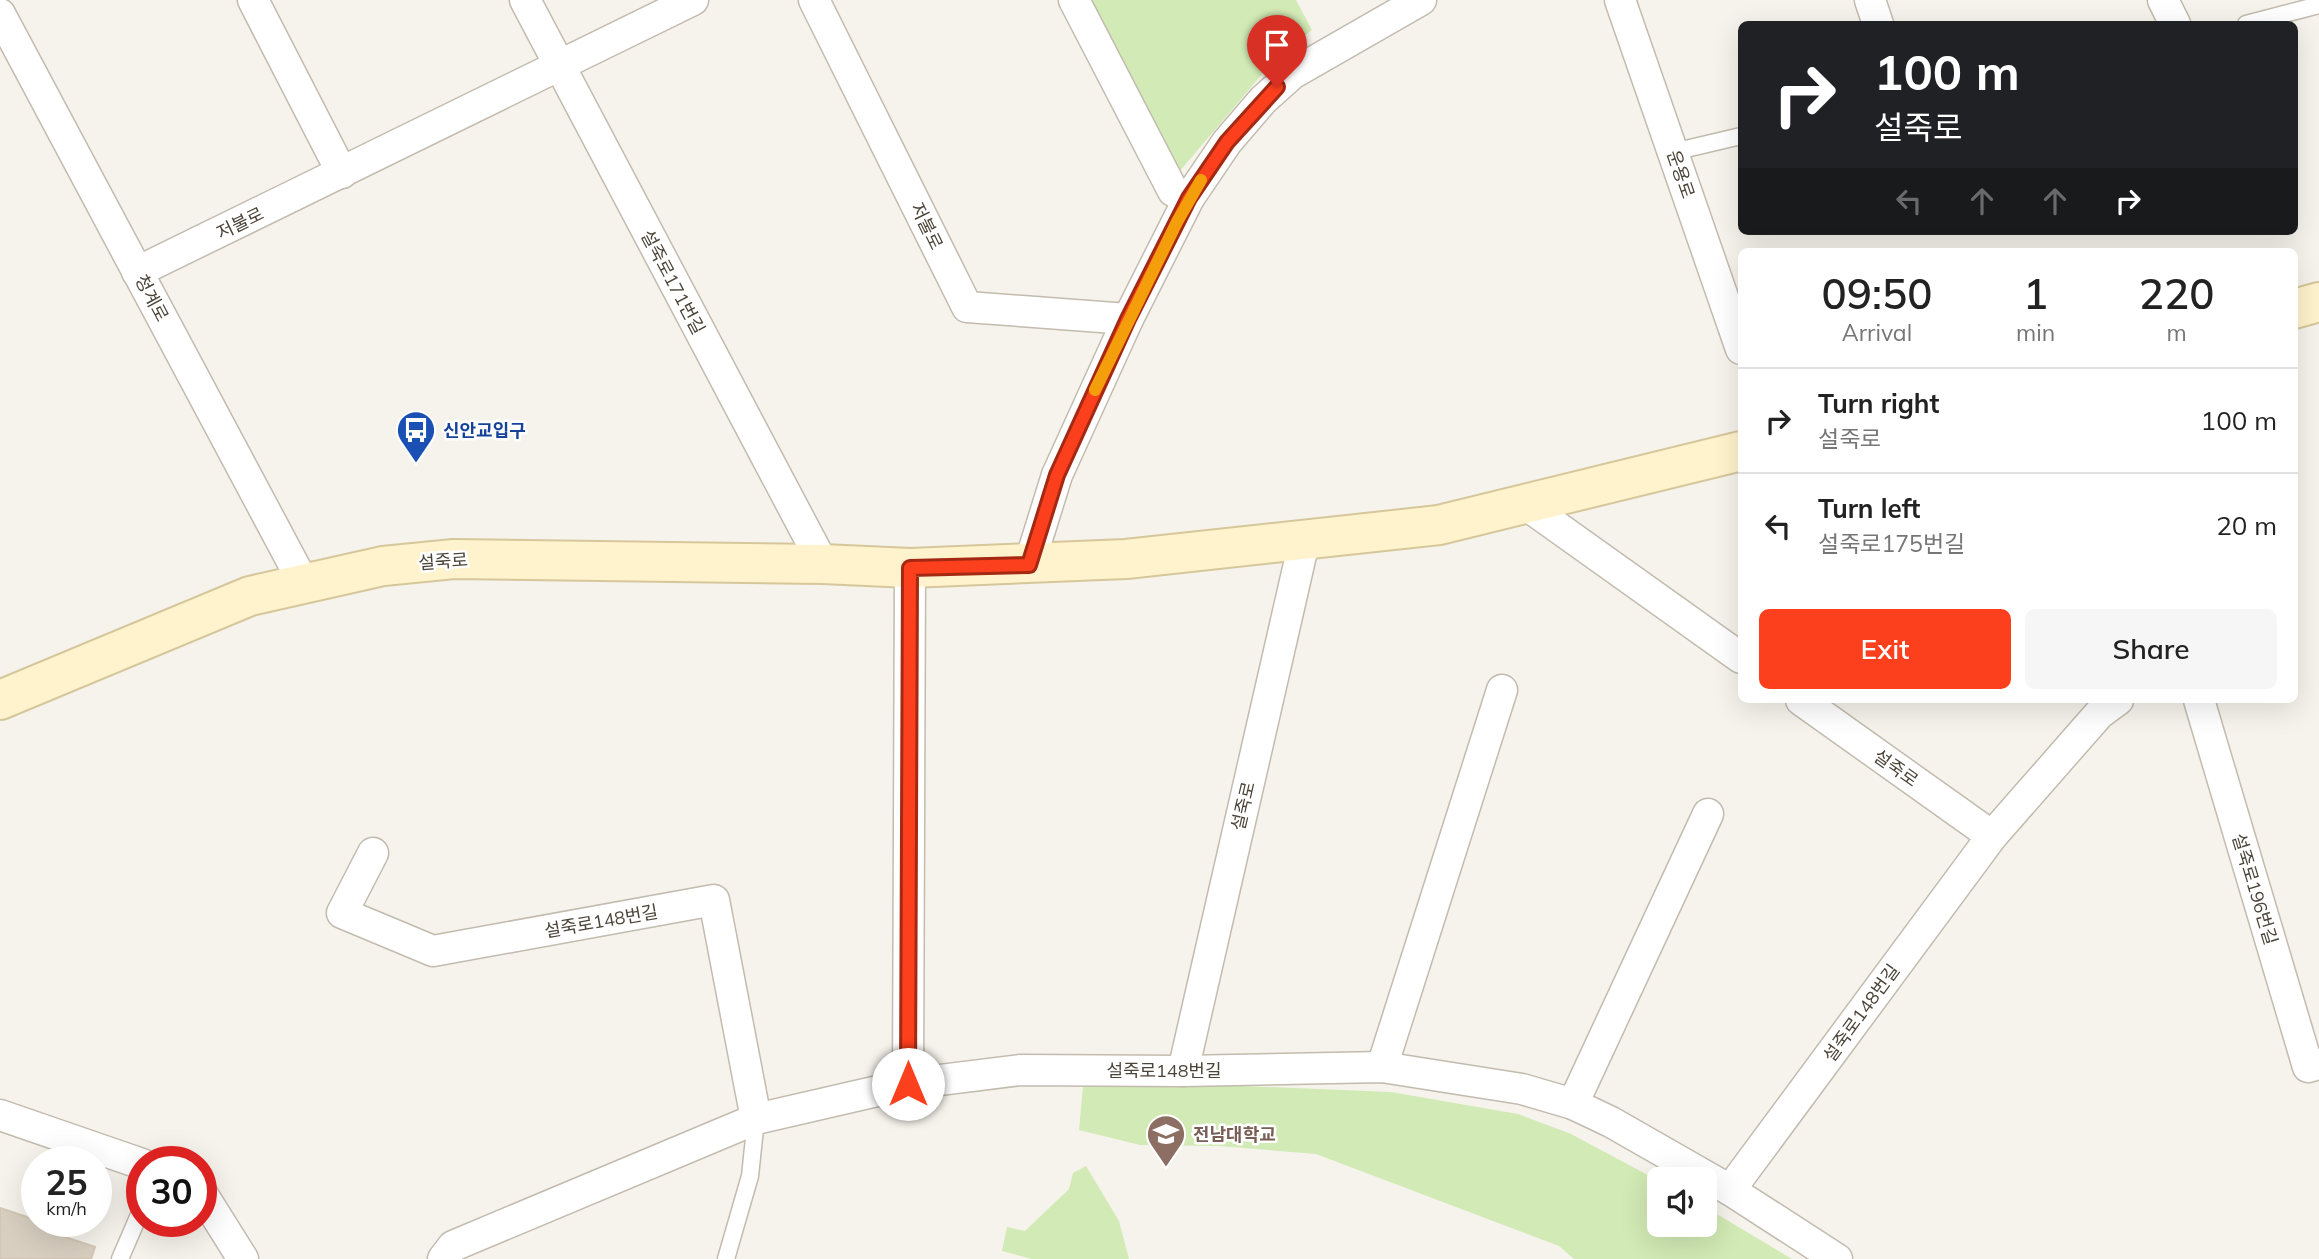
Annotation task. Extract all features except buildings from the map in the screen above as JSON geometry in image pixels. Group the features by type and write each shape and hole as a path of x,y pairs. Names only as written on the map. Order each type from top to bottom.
{"main road":[{"path":"2298,308 2319,302"},
{"name":"설죽로","path":"0,699 250,596 383,566 454,559 822,564 910,568 1029,565 1304,542 1439,525 1738,452"}],"street":[{"path":"253,0 342,173"},
{"name":"설죽로171번길","path":"525,0 822,564"},
{"name":"저불로","path":"137,272 559,68 693,0"},
{"name":"저불로","path":"814,0 967,307 1128,319"},
{"path":"1074,0 1173,191 1189,198"},
{"path":"1029,565 1057,475 1128,319 1189,198 1227,142 1263,100 1292,74 1420,0"},
{"name":"운용로","path":"1620,0 1738,340"},
{"path":"1870,0 1877,21"},
{"path":"2163,0 2174,21"},
{"name":"청계로","path":"0,14 303,582"},
{"path":"1525,504 1738,656"},
{"name":"설죽로","path":"1183,1071 1304,542"},
{"path":"908,1084 910,568"},
{"path":"1382,1067 1502,691"},
{"name":"설죽로","path":"1805,703 1992,836"},
{"name":"설죽로196번길","path":"2200,703 2308,1067 2319,1064"},
{"path":"1992,836 2100,705"},
{"path":"1573,1104 1708,814"},
{"name":"설죽로148번길","path":"1730,1191 1992,836"},
{"name":"설죽로148번길","path":"373,853 342,913 433,951 714,900 756,1119"},
{"name":"설죽로148번길","path":"443,1259 453,1247 756,1119 908,1084 1020,1070 1183,1071 1382,1067 1522,1089 1573,1104 1611,1122 1730,1191 1837,1259"},
{"path":"0,1115 126,1158"},
{"path":"217,1218 243,1259"}],"lane":[{"path":"2258,21 2319,5"},
{"path":"1673,152 1738,137"},
{"path":"726,1259 750,1176 756,1119"},
{"path":"120,1259 129,1237"}],"green space":[{"path":"1088,0 1296,0 1312,30 1273,61 1180,171"},
{"path":"1171,1083 1391,1092 1518,1114 1571,1134 1647,1175 1647,1237 1717,1237 1717,1214 1792,1259 1574,1259 1559,1246 1316,1154 1219,1146 1140,1145 1079,1130 1083,1087"},
{"path":"1086,1166 1119,1221 1129,1259 1032,1259 1002,1251 1007,1227 1025,1231 1069,1189 1073,1173"}],"slow traffic":[{"path":"1095,390 1189,198 1201,180"}],"place":[{"name":"신안교입구","path":"416,464"},
{"name":"전남대학교","path":"1166,1168"}],"route":[{"path":"908,1084 910,568 1029,565 1057,475 1128,319 1189,198 1227,142 1277,87"}]}
